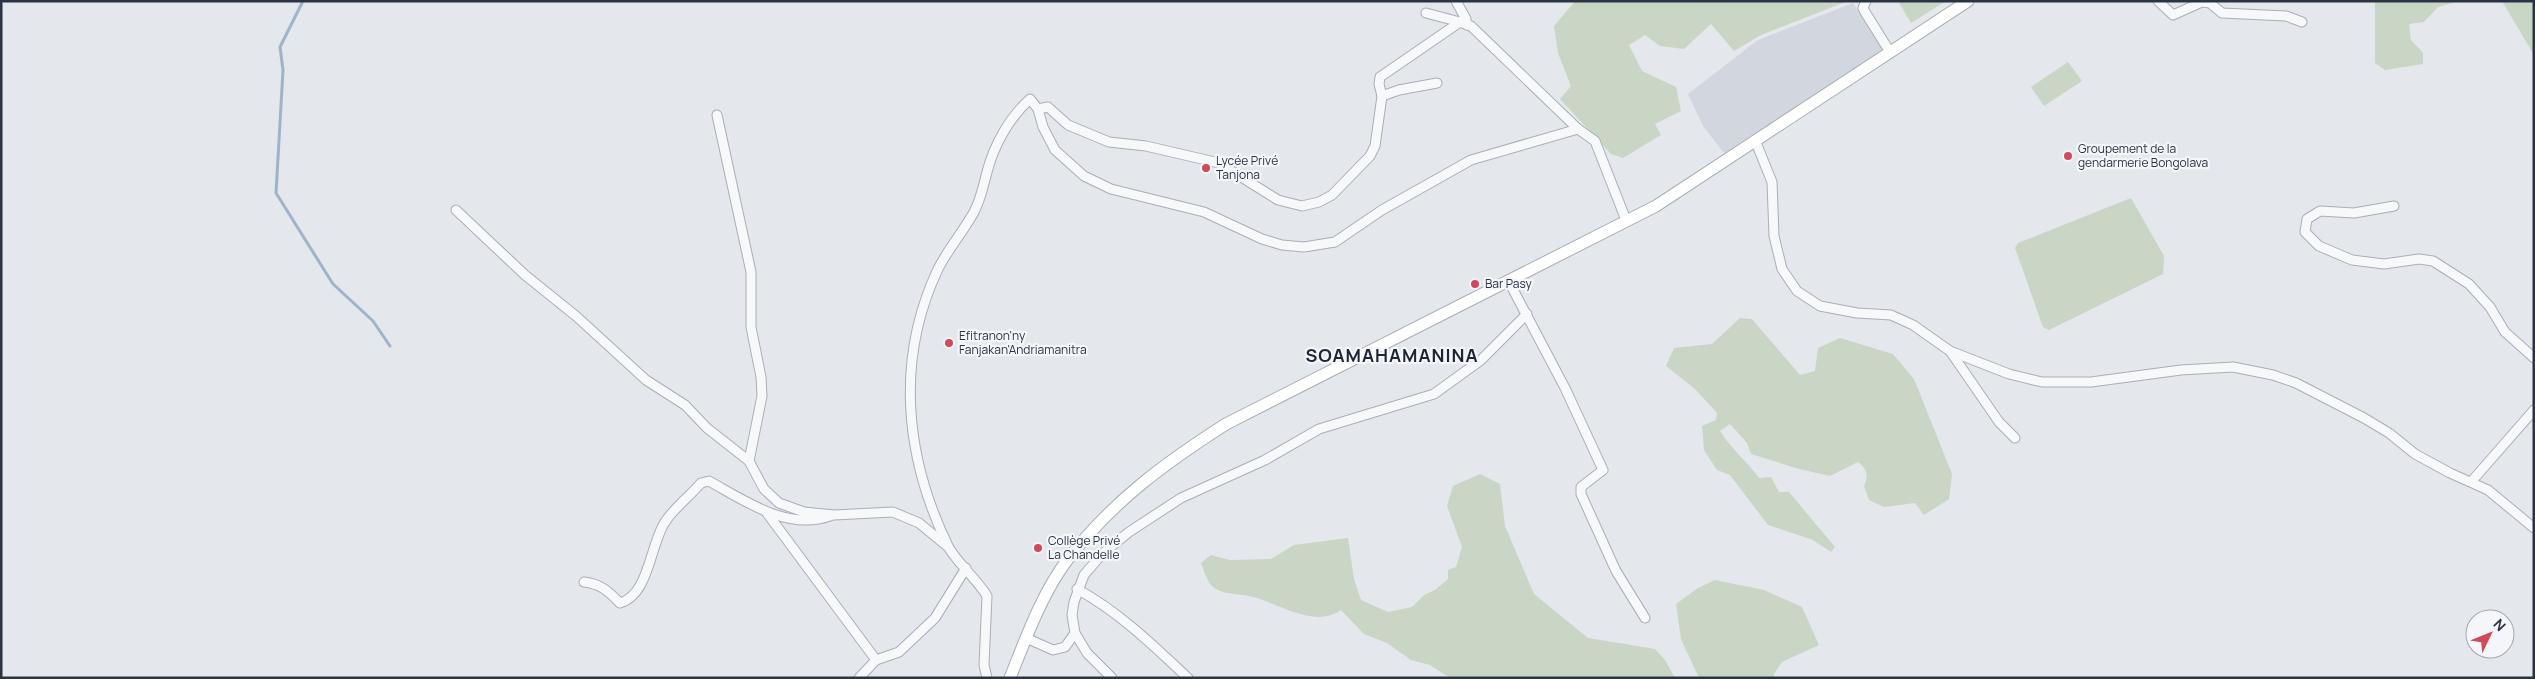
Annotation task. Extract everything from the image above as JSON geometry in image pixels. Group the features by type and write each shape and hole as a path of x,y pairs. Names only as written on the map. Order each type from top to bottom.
{"main road":[{"path":"1010,678 1026,638 1068,560 1133,489 1169,460 1226,424 1656,206 1968,1"}],"street":[{"path":"1456,1 1463,23"},
{"path":"1866,1 1863,8 1890,52"},
{"path":"2158,1 2173,15 2202,2 2210,3 2222,13 2286,16 2302,22"},
{"path":"1426,13 1463,23 1487,41 1578,129 1595,141 1626,220"},
{"path":"1038,109 1048,108 1068,125 1109,142 1146,146 1219,163 1278,200 1302,206 1319,202 1332,196 1370,156 1375,146 1382,96 1379,84 1380,77 1463,23"},
{"path":"1382,96 1399,90 1437,83"},
{"path":"948,548 924,482 910,423 910,371 917,323 938,268 974,212 983,193 987,172 998,140 1030,99 1038,109 1043,127 1055,150 1084,176 1111,189 1204,212 1262,239 1282,245 1304,247 1335,242 1382,210 1471,160 1578,129"},
{"path":"717,115 751,272 752,327 761,377 762,396 749,461"},
{"path":"1755,140 1772,182 1774,236 1782,269 1796,292 1820,306 1857,313 1891,315 1913,325 1950,351 2009,374 2042,382 2091,382 2181,370 2233,367 2273,375 2364,418 2389,433 2415,454 2450,473 2488,490 2534,528"},
{"path":"2394,206 2354,213 2320,211 2307,219 2305,232 2319,246 2352,260 2384,264 2419,259 2433,261 2469,284 2490,307 2505,332 2534,358"},
{"path":"456,210 525,275 576,316 646,380 685,405 707,428 749,461 764,489 779,503 804,512 834,515 893,512 919,523 948,548 988,596 984,665 987,678"},
{"path":"1508,280 1603,470 1581,487 1581,494 1616,571 1645,618"},
{"path":"1112,678 1087,653 1075,633 1072,615 1077,589 1084,575 1102,554 1129,532 1181,498 1265,460 1319,430 1434,394 1481,360 1526,314"},
{"path":"1950,351 1999,422 2015,438"},
{"path":"2471,482 2534,410"},
{"path":"584,582 596,583 606,588 620,603 630,600 639,587 664,523 701,483 710,481 767,513 816,521 834,515"},
{"path":"767,513 876,660"},
{"path":"859,678 876,660 899,652 935,618 966,568"},
{"path":"1077,589 1105,604 1188,678"},
{"path":"1026,638 1053,650 1065,647 1075,633"}],"shaded area":[{"path":"1853,3 1884,51 1724,153 1703,126 1688,94 1758,40"}],"green space":[{"path":"1575,1 1848,1 1761,35 1734,51 1711,24 1684,49 1660,46 1645,35 1629,45 1642,71 1676,87 1681,111 1655,124 1661,135 1623,158 1611,154 1560,99 1571,86 1558,53 1554,26"},
{"path":"1898,1 1946,1 1911,23"},
{"path":"2375,1 2459,1 2438,7 2424,22 2409,24 2411,40 2423,53 2423,64 2385,70 2375,63"},
{"path":"2502,1 2534,1 2534,55"},
{"path":"2068,62 2082,81 2044,106 2031,87"},
{"path":"2131,198 2164,256 2163,274 2049,330 2043,327 2015,248 2018,243"},
{"path":"1740,318 1752,319 1800,375 1815,371 1818,348 1840,338 1893,354 1914,379 1952,474 1949,499 1924,515 1915,503 1884,507 1869,500 1864,486 1866,472 1858,462 1830,476 1799,469 1751,454 1747,443 1730,424 1720,431 1729,444 1759,478 1771,477 1779,492 1789,492 1835,547 1831,552 1813,540 1768,525 1730,475 1717,470 1704,450 1702,426 1716,420 1717,413 1695,389 1666,366 1674,348 1712,344"},
{"path":"1480,474 1500,484 1505,526 1534,594 1588,638 1655,649 1665,660 1675,678 1450,678 1430,665 1411,660 1387,643 1364,634 1341,610 1321,617 1310,616 1299,614 1257,598 1218,590 1209,582 1201,563 1211,555 1230,560 1271,559 1294,545 1348,538 1354,579 1361,600 1388,612 1412,607 1424,595 1435,590 1448,579 1448,570 1456,567 1462,547 1447,506 1453,486"},
{"path":"1715,580 1764,590 1802,607 1819,645 1782,662 1774,674 1774,678 1699,678 1681,639 1676,604 1698,588"}],"waterway":[{"path":"303,1 280,47 283,70 276,193 333,284 373,321 390,346"}],"place":[{"name":"Groupement de la gendarmerie Bongolava","path":"2068,156"},
{"name":"Lycée Privé Tanjona","path":"1206,168"},
{"name":"Bar Pasy","path":"1475,284"},
{"name":"Efitranon'ny Fanjakan'Andriamanitra","path":"949,343"},
{"name":"Collège Privé La Chandelle","path":"1038,548"}],"district":[{"name":"SOAMAHAMANINA","path":"1392,356"}]}
